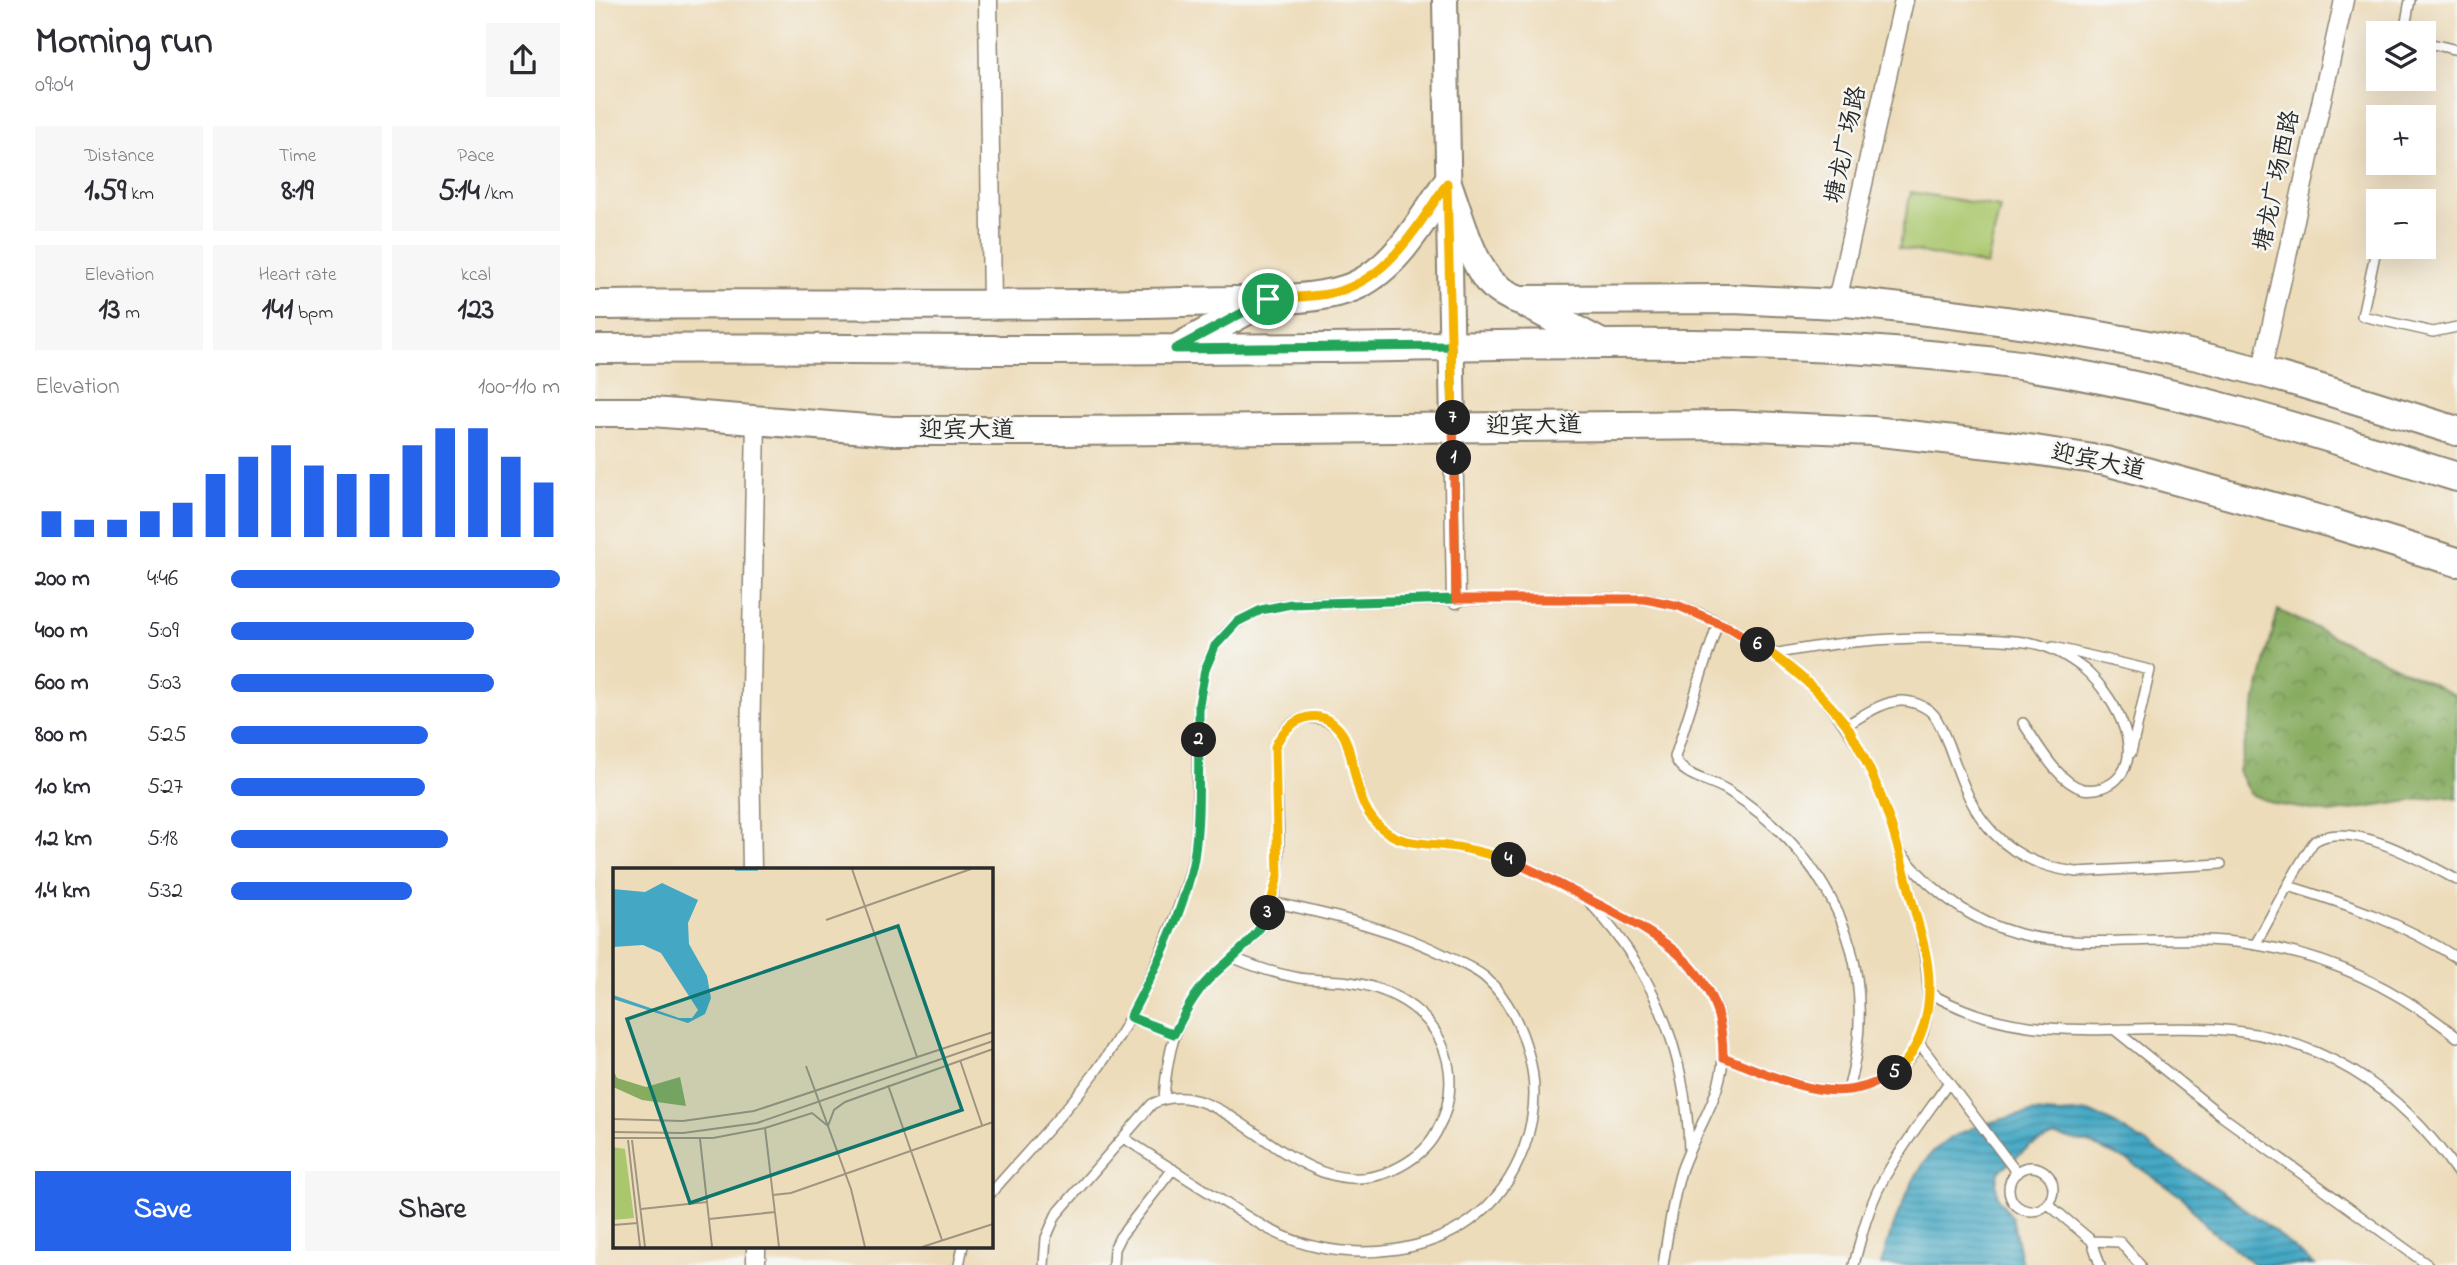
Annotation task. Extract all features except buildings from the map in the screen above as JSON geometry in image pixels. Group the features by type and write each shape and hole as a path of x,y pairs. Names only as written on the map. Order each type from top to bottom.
{"main road":[{"path":"595,305 1061,306 1268,299 1329,294 1356,285 1379,270 1402,249 1447,183"},
{"path":"1447,183 1475,256 1489,280 1505,294 1605,345"},
{"path":"1175,349 1268,299"},
{"path":"1520,300 1733,299 1837,302 2021,323 2181,352 2349,397 2457,431"},
{"path":"1781,346 1837,302"},
{"path":"595,349 1175,349 1733,343 1878,350 2019,365 2104,379 2228,410 2457,477"},
{"path":"2104,379 2181,352"},
{"path":"2349,397 2401,459"},
{"name":"迎宾大道","path":"595,412 652,412 893,431 1732,425 1872,431 2008,446 2106,461 2328,522 2457,562"}],"street":[{"path":"988,0 992,306"},
{"path":"1444,0 1456,599"},
{"name":"塘龙广场路","path":"1837,302 1904,0"},
{"name":"塘龙广场西路","path":"2261,373 2344,0"},
{"path":"752,868 750,747 756,419"}],"lane":[{"path":"2406,21 2410,0"},
{"path":"2436,45 2457,50"},
{"path":"2374,259 2362,316 2433,332 2457,327"},
{"path":"992,1192 1091,1078 1114,1046 1154,969 1183,898 1193,861 1197,829 1199,704 1205,670 1215,646 1237,622 1261,610 1291,604 1456,599 1645,599 1679,606 1718,622 1773,654 1811,687 1846,725 1870,768 1893,829 1926,955 1926,1015 1919,1043 1910,1059 1895,1073 1872,1084 1848,1090 1822,1090 1723,1057"},
{"path":"1718,622 1675,757 1677,765 1683,771 1723,788 1753,806 1804,855 1824,885 1840,916 1858,985 1860,1020 1848,1090"},
{"path":"1773,654 1816,646 1905,637 1949,637 2038,645 2150,670 2130,758 2124,772 2113,783 2099,789 2084,789 2069,783 2023,723"},
{"path":"2038,645 2062,654 2102,687 2116,709 2130,758"},
{"path":"1846,725 1884,704 1902,701 1920,704 1934,715 1971,801 1982,820 2005,844 2033,862 2076,872 2221,864"},
{"path":"1164,1098 1166,1066 1174,1034 1189,1005 1209,979 1251,942 1264,922 1272,902 1278,876 1275,747 1280,734 1290,723 1304,718 1318,718 1332,723 1343,733 1349,746 1361,802 1373,820 1389,834 1408,841 1457,847 1510,861 1560,883 1676,949 1709,989 1718,1014 1723,1057 1717,1091 1681,1172 1669,1221 1663,1265"},
{"path":"2255,945 2313,842 2334,834 2362,837 2417,859 2457,880"},
{"path":"1899,852 1923,879 1951,903 1982,921 2015,934 2051,941 2216,941 2292,951 2365,976 2409,1002 2457,1037"},
{"path":"2288,886 2340,901 2389,920 2457,958"},
{"path":"1584,897 1625,945 1657,999 1669,1028 1681,1069 1689,1152"},
{"path":"1123,1138 1257,1223 1285,1237 1316,1247 1337,1250 1380,1251 1411,1246 1441,1236 1470,1221 1495,1198 1515,1169 1528,1138 1534,1092 1532,1069 1524,1035 1508,1004 1486,978 1435,950 1380,928 1272,902"},
{"path":"1044,1265 1046,1238 1056,1215 1152,1104 1164,1098 1191,1098 1233,1119 1307,1167 1325,1175 1345,1179 1385,1174 1403,1166 1433,1139 1443,1121 1448,1102 1448,1062 1442,1043 1431,1025 1417,1010 1401,999 1362,985 1298,977 1234,958"},
{"path":"1928,992 1943,1001 1991,1019 2042,1029 2213,1029 2242,1032 2290,1043 2327,1057 2362,1076 2402,1105 2423,1126 2457,1172"},
{"path":"1130,1017 1174,1034"},
{"path":"2115,1030 2223,1117 2428,1265"},
{"path":"1919,1043 2014,1169"},
{"path":"1854,1265 1863,1227 1881,1184 1905,1143 1949,1082"},
{"path":"2030,1167 2046,1173 2054,1186 2048,1204 2037,1211 2018,1208 2009,1189 2014,1169 2030,1167"},
{"path":"1113,1265 1114,1249 1120,1237 1173,1169"},
{"path":"2048,1204 2092,1241 2100,1265"},
{"path":"2092,1241 2120,1242 2140,1265"}],"green space":[{"path":"1911,192 2000,207 1987,265 1899,248"},
{"path":"2278,610 2457,696 2457,799 2442,796 2331,813 2274,804 2250,794 2238,771"}],"water":[{"path":"2034,1112 2089,1112 2115,1124 2220,1190 2314,1265 2255,1265 2205,1225 2182,1197 2131,1162 2088,1143 2055,1136 2030,1146 1999,1171 1996,1184 1998,1198 2012,1217 2022,1265 1881,1265 1911,1185 1928,1157 1937,1148 1970,1129"}],"route":[{"path":"1268,299 1175,349 1451,346 1456,599 1291,604 1261,610 1237,622 1215,646 1205,670 1199,704 1197,829 1193,861 1183,898 1149,981 1130,1017 1174,1034 1189,1005 1209,979 1251,942 1264,922 1278,876 1275,747 1280,734 1290,723 1304,718 1318,718 1332,723 1343,733 1349,746 1361,802 1373,820 1389,834 1408,841 1483,853 1535,871 1616,912 1676,949 1709,989 1718,1014 1723,1057 1822,1090 1848,1090 1872,1084 1895,1073 1910,1059 1919,1043 1926,1015 1929,983 1926,955 1893,829 1870,768 1846,725 1811,687 1773,654 1730,628 1679,606 1645,599 1456,599 1453,427 1447,183 1402,249 1379,270 1356,285 1329,294 1268,299"}]}
